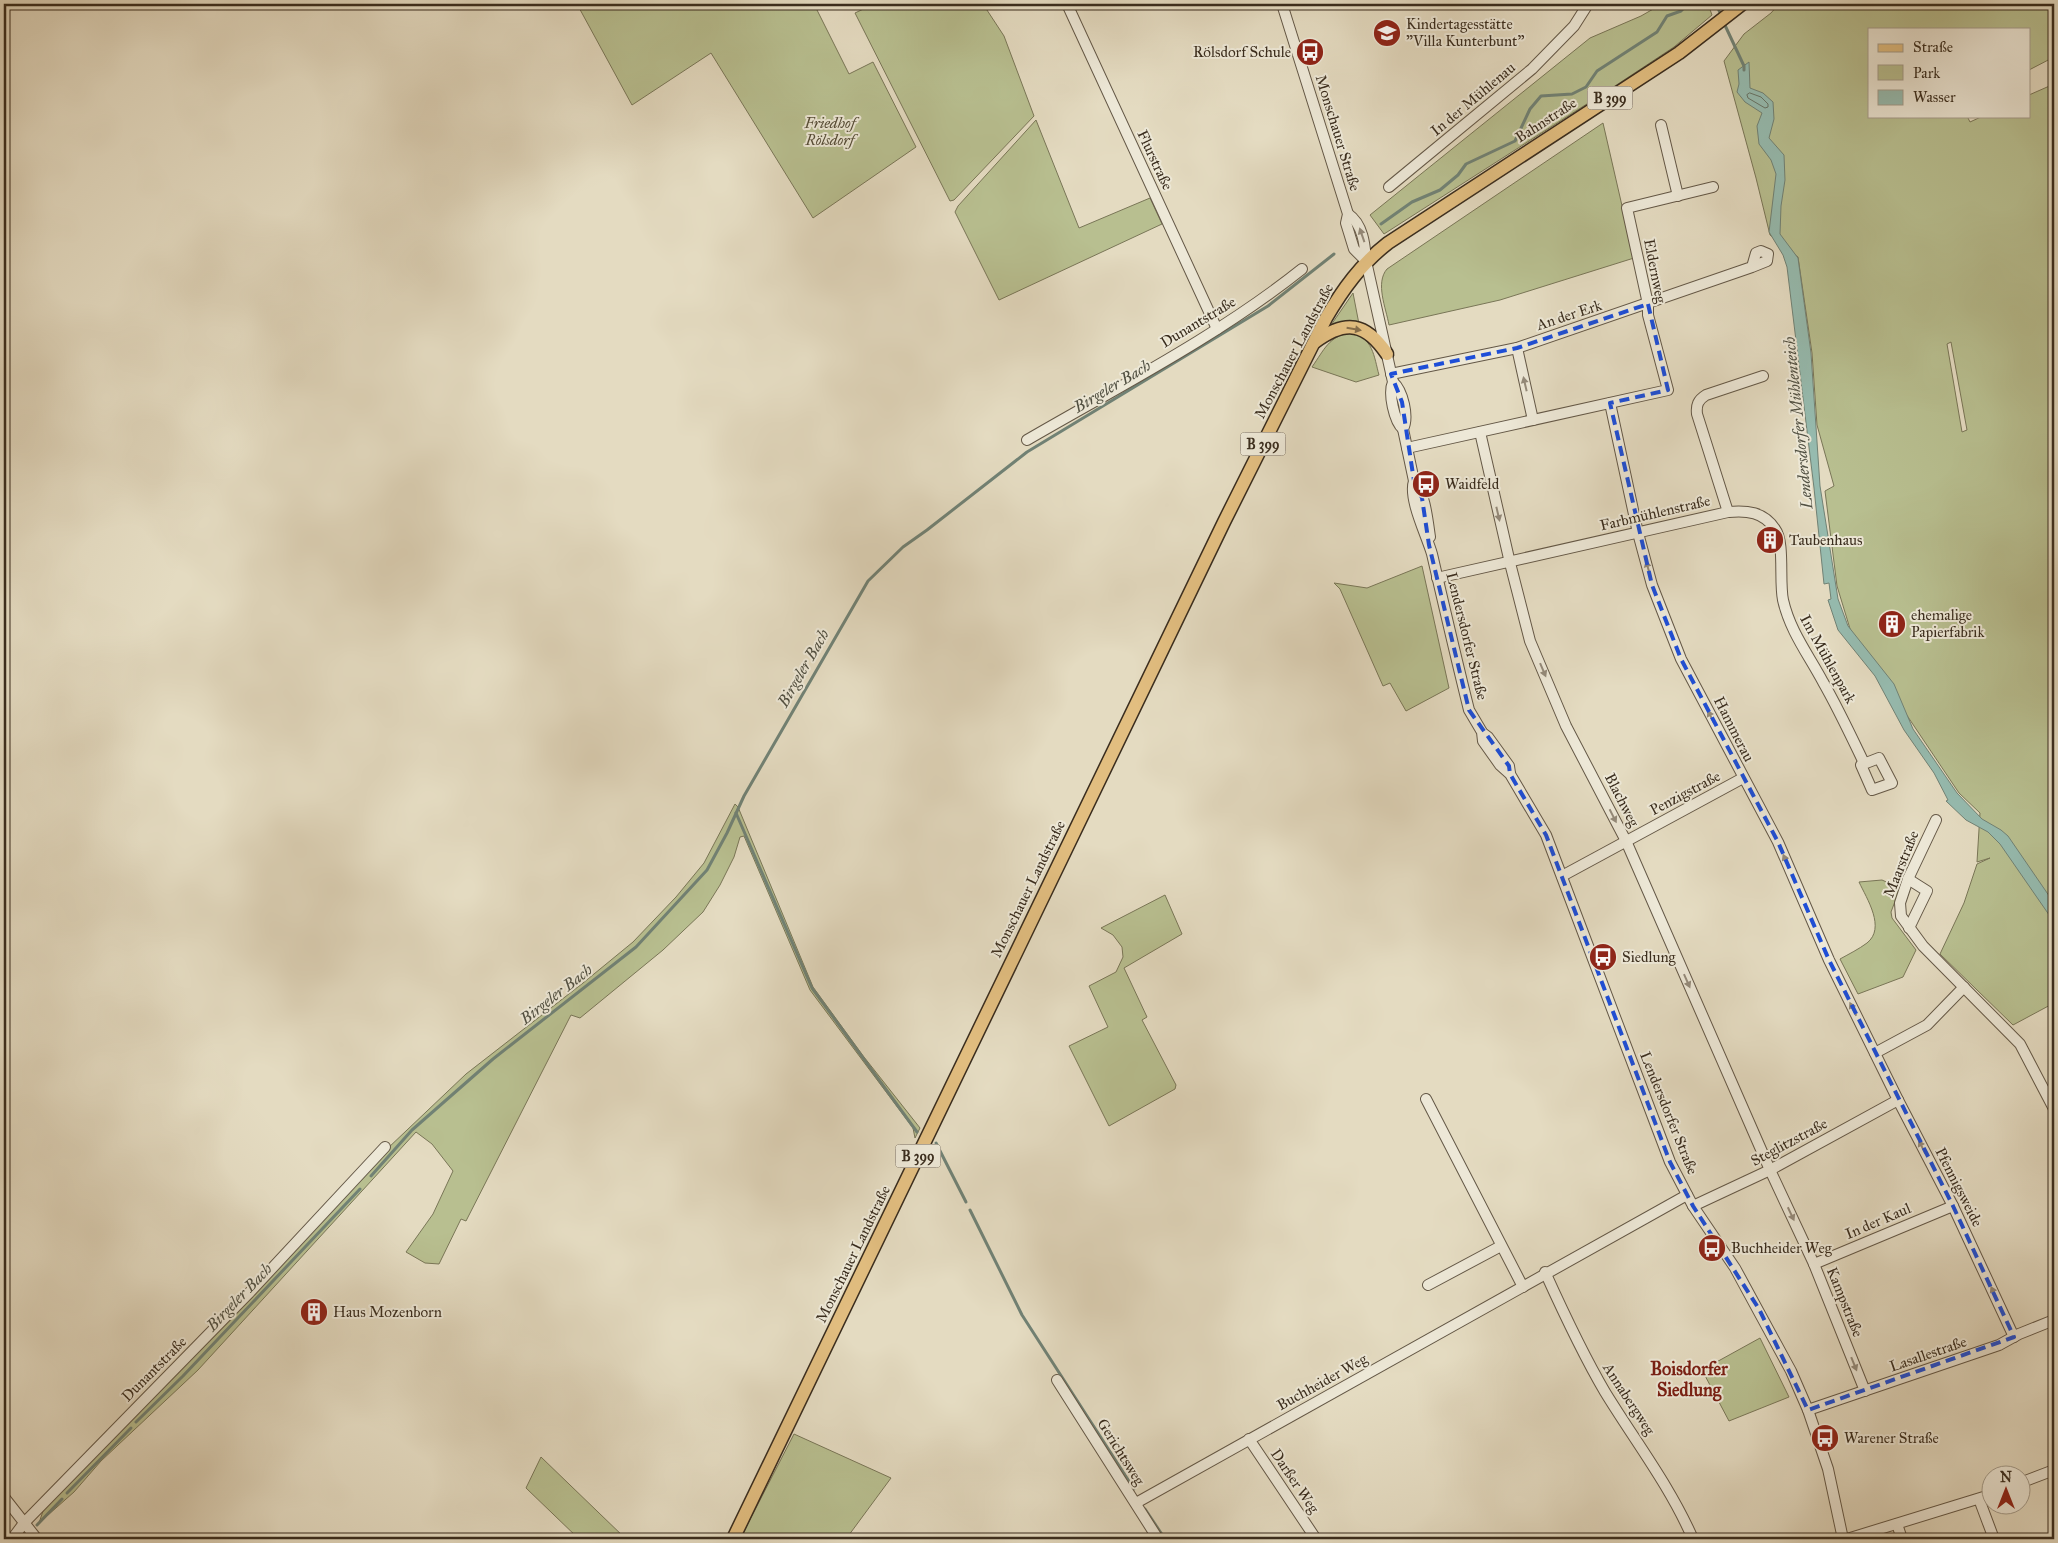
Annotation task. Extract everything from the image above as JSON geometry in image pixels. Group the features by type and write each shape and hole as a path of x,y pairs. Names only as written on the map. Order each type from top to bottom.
{"main road":[{"name":"Bahnstraße","path":"1366,261 1388,243 1679,53 1742,4"},
{"name":"Monschauer Landstraße","path":"733,1539 1151,672 1315,342 1342,292 1366,261"},
{"path":"1315,342 1336,329 1354,328 1372,335 1388,354"}],"street":[{"name":"Flurstraße","path":"1067,4 1217,330"},
{"name":"Monschauer Straße","path":"1282,4 1348,214 1346,223 1354,249 1366,261"},
{"name":"In der Mühlenau","path":"1389,187 1532,69 1574,26 1588,4"},
{"path":"1661,126 1678,196"},
{"name":"Eldernweg","path":"1610,403 1668,390 1648,315 1648,304 1627,208 1713,188"},
{"name":"Lendersdorfer Straße","path":"1366,261 1388,354 1392,378 1390,389 1399,425 1403,429 1414,481 1413,486 1417,509 1425,539 1429,545 1469,710 1482,732 1488,736 1509,766 1510,774 1546,835 1670,1162 1693,1206 1735,1268 1759,1309 1808,1410 1828,1469 1843,1539"},
{"name":"An der Erk","path":"1392,378 1517,348 1752,267"},
{"name":"Dunantstraße","path":"1027,440 1217,330 1263,300 1302,268"},
{"path":"1517,348 1534,420"},
{"name":"Farbmühlenstraße","path":"1437,578 1510,563 1728,512 1697,414 1697,404 1700,398 1706,395 1763,376"},
{"path":"1407,448 1610,403"},
{"name":"Hammerau","path":"1610,403 1638,533 1652,584 1681,659 1778,842 1829,960 1875,1052"},
{"name":"Blachweg","path":"1480,432 1530,641 1566,726 1626,841 1770,1170"},
{"name":"Im Mühlenpark","path":"1728,512 1740,511 1763,516 1777,531 1780,540 1780,577 1788,619 1795,636 1836,704 1864,763"},
{"name":"Penzigstraße","path":"1562,876 1743,778"},
{"name":"Maarstraße","path":"1936,820 1908,879 1899,909 1900,916 1923,946 2020,1044 2054,1109"},
{"path":"1908,879 1927,891 1909,928"},
{"path":"1875,1052 1927,1025 1964,986"},
{"name":"Pfennigsweide","path":"1875,1052 1953,1206 2014,1337"},
{"path":"1426,1099 1523,1287"},
{"name":"Steglitzstraße","path":"1693,1206 1770,1170 1898,1100"},
{"name":"Dunantstraße","path":"12,1539 24,1523 250,1293 385,1147"},
{"name":"Kampstraße","path":"1770,1170 1814,1264 1865,1391"},
{"name":"Buchheider Weg","path":"1136,1503 1523,1287 1546,1272 1687,1195"},
{"name":"In der Kaul","path":"1814,1264 1953,1206"},
{"path":"1428,1285 1501,1246"},
{"name":"Annabergweg","path":"1546,1272 1578,1345 1607,1395 1668,1489 1693,1539"},
{"name":"Lasallestraße","path":"1808,1410 1999,1345 2054,1320"},
{"name":"Gerichtsweg","path":"1057,1380 1158,1539"},
{"name":"Darßer Weg","path":"1249,1439 1316,1539"},
{"path":"2030,1479 2054,1470"},
{"path":"4,1497 37,1539"},
{"path":"1847,1539 1979,1499 1994,1539"},
{"path":"1897,1524 1902,1539"}],"highlighted area":[{"path":"1648,304 1668,390 1610,403 1652,585 1681,659 1778,842 1829,960 1953,1206 2014,1337 1808,1410 1759,1309 1693,1206 1670,1162 1546,835 1510,774 1509,766 1469,710 1429,545 1422,498 1414,481 1402,402 1391,374 1517,348"}],"green space":[{"name":"Friedhof Rölsdorf","path":"577,4 814,4 849,74 873,62 916,147 813,218 711,53 632,105"},
{"path":"874,4 983,4 1004,36 1034,116 954,200 950,201 855,13"},
{"path":"1662,4 1708,4 1712,15 1674,47 1384,234 1370,215 1590,38 1641,16"},
{"path":"1779,4 2054,4 2054,57 2030,69 2030,28 1868,28 1868,118 1968,118 1970,122 1979,118 2030,118 2030,95 2054,84 2054,1003 2013,1025 1940,954 1964,903 1977,864 1990,858 1977,862 1980,813 1959,793 1851,632 1837,586 1825,491 1834,486 1817,425 1812,353 1798,257 1770,235 1724,61 1744,34 1771,13","holes":["1951,342 1967,430 1962,432 1947,344"]},
{"path":"1036,120 1079,228 1150,198 1162,224 999,300 955,212 958,206"},
{"path":"1603,123 1634,258 1500,300 1389,325 1382,288 1382,281 1387,269"},
{"path":"1353,293 1359,324 1329,328"},
{"path":"1350,333 1364,338 1368,343 1374,355 1379,375 1356,382 1312,367 1332,341 1337,337"},
{"path":"1422,566 1449,688 1406,711 1390,683 1383,686 1340,589 1334,583 1367,588"},
{"path":"735,804 738,807 813,987 864,1057 920,1128 915,1138 913,1128 810,990 744,836 740,837 734,857 720,885 703,912 663,950 580,1018 571,1015 466,1221 461,1219 439,1264 425,1263 406,1252 433,1214 453,1171 432,1144 416,1132 198,1370 101,1461 74,1492 39,1523 43,1511 387,1149 466,1074 633,942 676,897 704,863"},
{"path":"1882,880 1900,888 1891,912 1892,918 1916,950 1903,977 1858,994 1840,959 1867,943 1875,930 1873,913 1859,882"},
{"path":"1165,895 1182,934 1124,968 1147,1017 1142,1020 1176,1085 1175,1089 1109,1126 1069,1046 1108,1027 1089,986 1116,972 1123,957 1122,947 1113,935 1101,928"},
{"path":"1760,1338 1789,1397 1729,1421 1702,1370"},
{"path":"794,1434 891,1478 846,1539 740,1539"},
{"path":"541,1457 626,1539 579,1539 526,1488"}],"water":[{"path":"1749,62 1750,88 1763,93 1773,102 1774,119 1769,138 1784,155 1785,180 1781,206 1780,234 1798,258 1811,353 1820,486 1838,599 1848,626 1894,684 1913,729 1957,793 1982,819 2008,836 2054,903 2054,922 2000,844 1988,832 1966,820 1946,801 1948,800 1934,773 1904,730 1875,676 1838,630 1828,600 1831,599 1829,583 1824,584 1787,267 1783,255 1769,232 1776,174 1771,160 1759,144 1757,126 1762,113 1745,102 1737,92 1739,84 1738,70"}],"waterway":[{"name":"Birgeler Bach","path":"1381,224 1412,202 1440,190 1458,175 1466,164 1515,141 1530,109 1541,96 1572,94 1586,87 1597,71 1657,32 1667,16 1681,11 1688,4"},
{"name":"Lendersdorfer Mühlenteich","path":"1716,4 1721,15"},
{"name":"Lendersdorfer Mühlenteich","path":"1723,21 1744,66 1744,70"},
{"name":"Birgeler Bach","path":"371,1176 412,1130 493,1059 636,947 707,870 744,796 868,581 903,547 1027,452 1268,306 1334,254"},
{"path":"736,813 812,988 917,1132"},
{"path":"936,1143 966,1202"},
{"name":"Birgeler Bach","path":"136,1422 183,1376 360,1189"},
{"path":"970,1210 1022,1315 1134,1489"},
{"name":"Birgeler Bach","path":"67,1493 131,1428"},
{"name":"Birgeler Bach","path":"37,1525 62,1499"},
{"path":"1145,1509 1165,1539"}],"place":[{"name":"Kindertagesstätte \"Villa Kunterbunt\"","path":"1387,33"},
{"name":"Rölsdorf Schule","path":"1310,52"},
{"name":"Waidfeld","path":"1426,484"},
{"name":"Taubenhaus","path":"1770,540"},
{"name":"ehemalige Papierfabrik","path":"1892,624"},
{"name":"Siedlung","path":"1603,957"},
{"name":"Buchheider Weg","path":"1712,1248"},
{"name":"Haus Mozenborn","path":"314,1312"},
{"name":"Warener Straße","path":"1825,1438"}],"district":[{"name":"Boisdorfer Siedlung","path":"1689,1379"}]}
